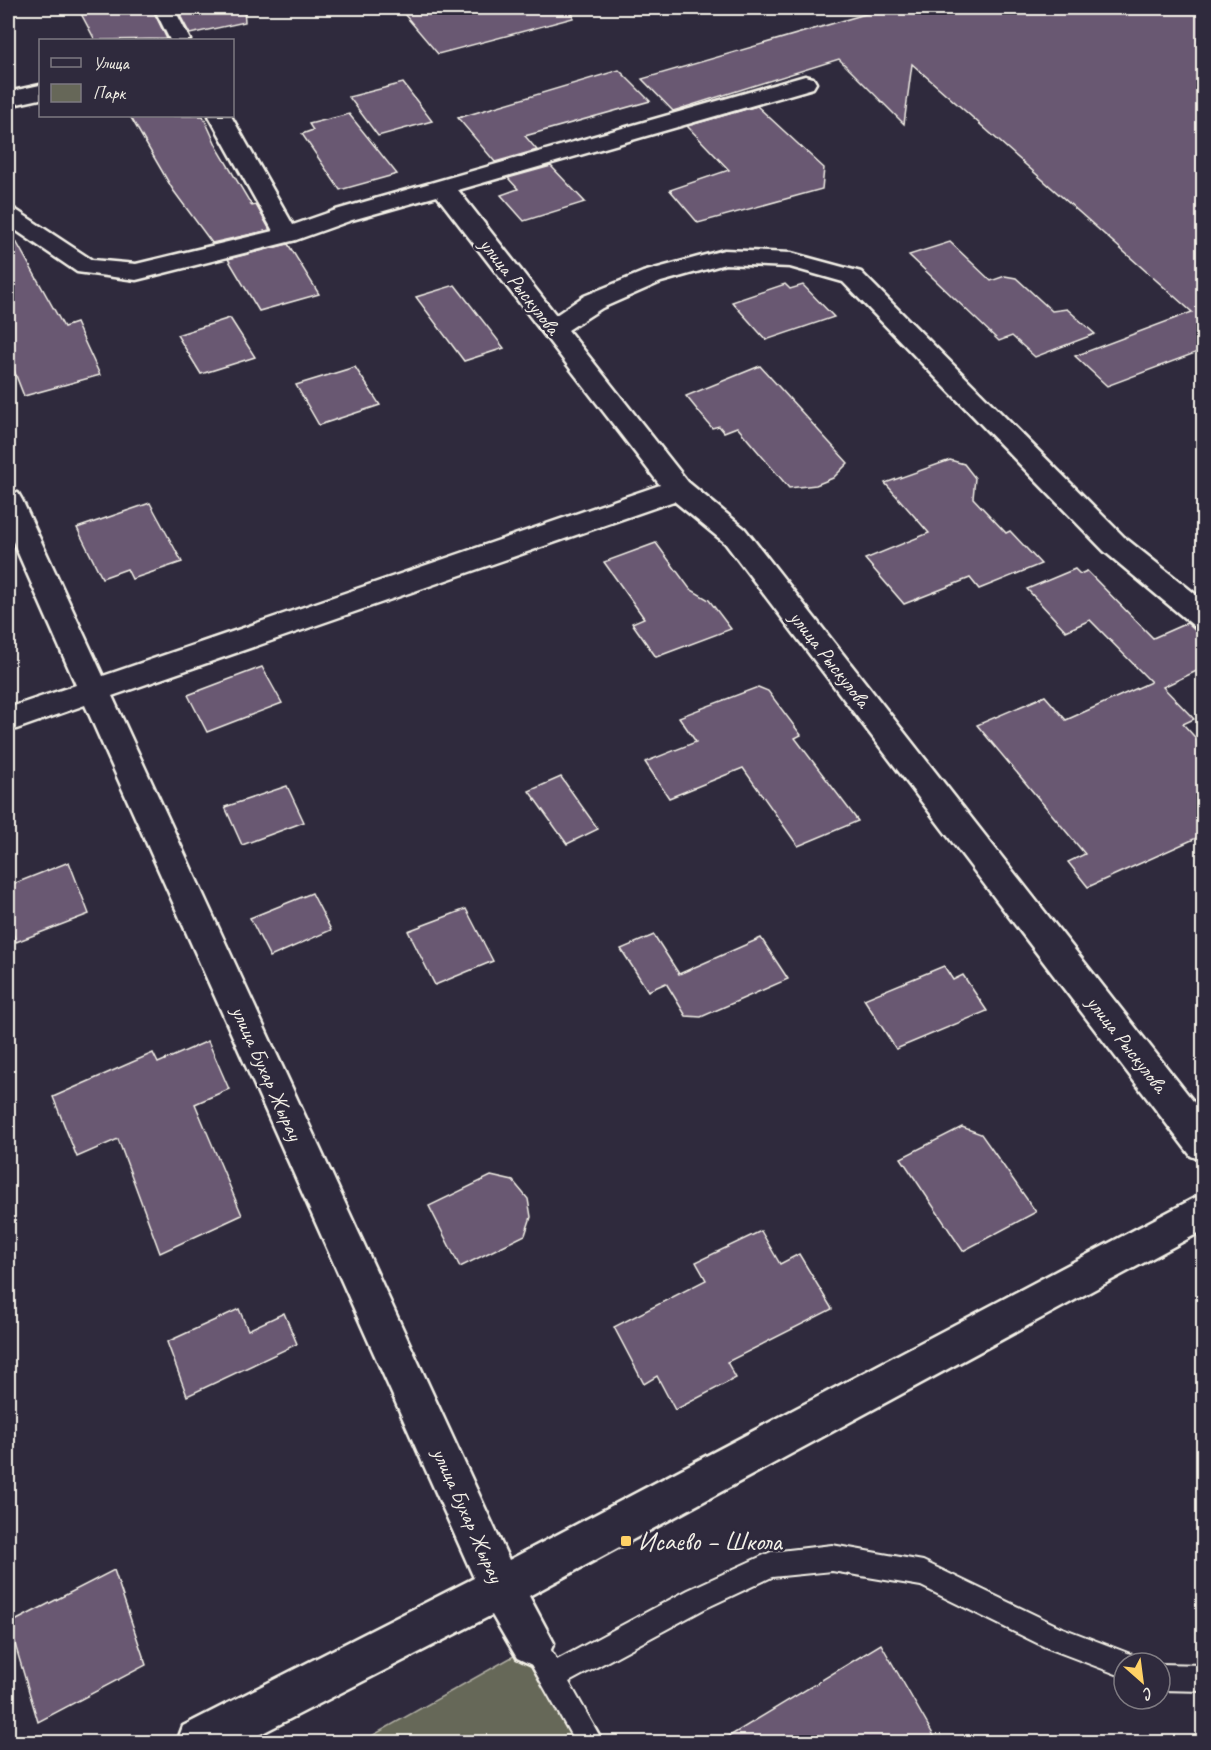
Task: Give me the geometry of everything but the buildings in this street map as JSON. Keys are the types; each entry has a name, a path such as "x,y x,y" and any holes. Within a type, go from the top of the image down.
{"street":[{"path":"164,8 180,39"},
{"path":"8,215 86,267 136,272 287,235 443,187 805,83"},
{"path":"8,99 39,92"},
{"path":"221,117 287,235"},
{"name":"улица Рыскулова","path":"443,187 678,489 735,536 1203,1144"},
{"path":"553,328 593,302 652,277 724,257 791,260 852,277 1114,544 1203,618"},
{"path":"8,720 678,489"},
{"name":"улица Бухар Жырау","path":"8,500 500,1588 542,1660"},
{"path":"199,1743 500,1588 1203,1210"}],"lane":[{"path":"590,1743 542,1660 697,1599 771,1565 832,1558 923,1574 1054,1638 1112,1660"},
{"path":"1172,1677 1203,1678"}],"green space":[{"path":"532,1643 590,1742 361,1742 512,1657"}],"place":[{"name":"Исаево – Школа","path":"626,1541"}]}
